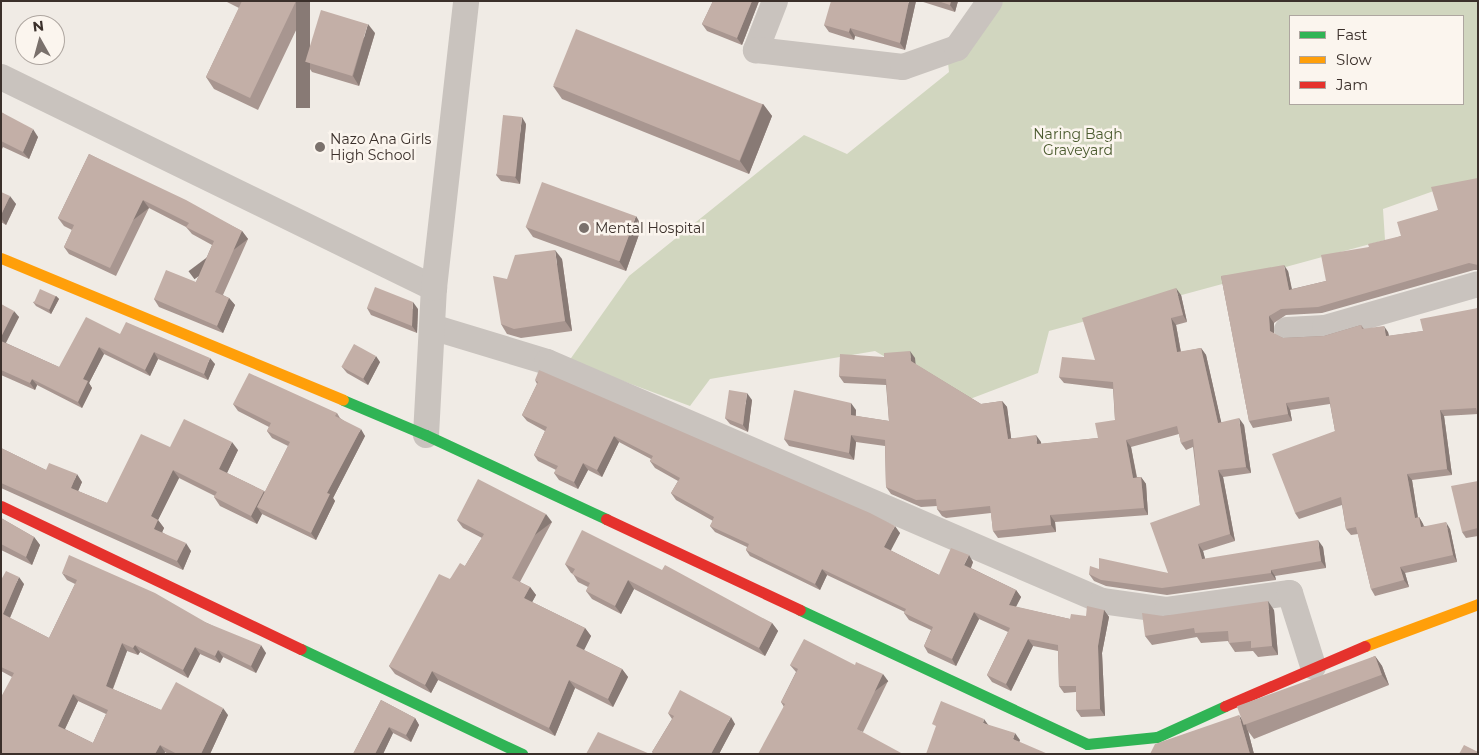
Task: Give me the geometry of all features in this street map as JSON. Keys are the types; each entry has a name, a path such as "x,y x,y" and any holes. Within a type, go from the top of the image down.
{"street":[{"path":"426,435 434,288 466,1"},
{"path":"775,1 756,50 903,67 957,48 990,1"},
{"path":"1,77 434,288"},
{"path":"1,258 426,435 1087,744 1153,746 1313,666 1478,604"},
{"path":"1287,330 1325,328 1478,284"},
{"path":"432,327 547,362 1102,601 1167,610 1290,593 1313,666"},
{"path":"1,506 522,754"}],"green space":[{"name":"Naring Bagh Graveyard","path":"995,1 1478,1 1478,184 1445,187 1383,209 1385,240 1049,331 1038,373 962,402 875,351 710,379 690,406 569,361 629,276 804,135 847,154 949,72 947,53"}],"building":[{"path":"242,1 296,1 250,98 206,77"},
{"path":"713,1 752,1 737,38 702,24"},
{"path":"831,1 909,1 900,43 850,28 849,32 824,25"},
{"path":"938,1 951,1 950,5"},
{"path":"321,10 368,24 352,76 305,62"},
{"path":"576,29 762,104 740,161 553,86"},
{"path":"1,112 33,129 23,152 1,141"},
{"path":"503,115 522,117 516,177 497,175"},
{"path":"89,154 186,200 242,231 215,292 229,298 217,326 154,299 166,270 196,282 214,241 186,227 189,223 143,200 110,268 64,247 74,225 58,218"},
{"path":"1478,178 1478,265 1469,263 1318,307 1281,309 1269,316 1270,331 1283,338 1324,336 1361,325 1362,329 1384,326 1386,336 1423,331 1420,319 1478,308 1478,415 1476,408 1440,410 1447,469 1407,474 1415,518 1419,517 1421,527 1446,522 1453,555 1400,567 1404,580 1371,589 1356,527 1346,529 1341,497 1295,513 1272,454 1335,431 1329,397 1286,403 1288,414 1249,421 1221,276 1284,265 1289,290 1326,281 1321,255 1369,247 1368,244 1401,236 1397,222 1438,210 1431,187"},
{"path":"542,182 636,216 620,261 526,227"},
{"path":"1,192 10,196 1,215"},
{"path":"555,250 565,321 514,329 501,324 493,276 507,279 515,255"},
{"path":"375,287 413,302 412,326 367,308"},
{"path":"1176,288 1183,315 1171,318 1177,352 1201,348 1218,423 1239,418 1246,467 1218,470 1230,534 1198,544 1202,559 1318,540 1321,561 1271,570 1271,573 1162,588 1101,580 1089,574 1090,566 1099,569 1099,558 1168,573 1150,523 1200,505 1193,439 1181,443 1177,426 1126,440 1133,478 1141,477 1144,508 1050,515 1051,525 993,531 990,506 942,511 937,509 936,499 916,500 886,487 885,440 851,435 849,453 784,439 794,390 851,403 851,415 889,421 886,379 839,376 840,354 884,357 884,353 910,351 911,361 981,404 1002,401 1008,439 1036,435 1037,444 1098,438 1095,423 1115,420 1113,382 1059,377 1062,357 1095,360 1082,318"},
{"path":"40,289 56,296 49,310 34,303"},
{"path":"1,304 14,311 1,337"},
{"path":"86,317 120,334 126,322 210,358 204,374 154,352 145,370 99,347 83,379 88,381 78,402 32,379 30,383 1,370 1,341 59,367"},
{"path":"354,344 376,356 363,379 341,367"},
{"path":"539,370 870,513 895,526 884,547 939,575 951,548 969,555 964,565 1016,590 1009,605 1070,619 1071,614 1086,616 1087,606 1104,610 1098,646 1100,709 1076,710 1076,686 1059,686 1058,645 1028,639 1006,684 987,675 1010,628 974,612 952,659 924,646 933,627 904,613 906,609 822,569 815,584 746,550 749,544 710,526 714,517 671,493 680,478 650,461 653,456 614,436 597,470 583,463 574,482 554,473 558,466 534,455 547,427 522,415 538,382 535,380"},
{"path":"249,373 337,413 335,416 361,429 327,493 330,494 311,533 257,507 290,442 267,431 271,423 233,404"},
{"path":"729,390 747,393 743,425 725,418"},
{"path":"184,419 232,442 219,469 264,491 251,516 214,497 217,492 173,470 151,516 158,520 154,529 186,543 177,561 1,483 1,448 46,470 49,463 77,474 71,488 107,503 141,434 170,447"},
{"path":"478,479 546,514 512,578 530,587 524,598 585,628 576,646 622,669 608,699 569,680 549,728 432,671 425,685 389,666 439,574 450,579 460,563 465,566 484,534 457,520"},
{"path":"1478,481 1478,528 1462,532 1451,486"},
{"path":"1,518 34,537 26,557 1,544"},
{"path":"582,530 662,570 665,565 772,623 759,648 628,580 615,606 586,591 590,583 572,574 575,569 565,564"},
{"path":"69,555 155,593 207,623 261,645 251,666 218,650 215,656 195,647 183,670 135,645 133,648 122,643 106,686 161,710 176,682 223,708 201,754 177,754 160,745 155,754 1,754 1,697 14,673 1,667 1,580 6,571 19,577 3,614 49,638 77,580 62,573","holes":["73,694 108,710 93,743 58,726"]},
{"path":"1268,601 1272,646 1251,648 1251,641 1229,643 1228,631 1195,633 1194,628 1145,636 1142,613 1163,616"},
{"path":"804,639 855,665 856,662 883,674 857,729 903,754 758,754 785,704 781,702 798,669 790,665"},
{"path":"1375,656 1382,675 1244,725 1237,706"},
{"path":"680,690 731,717 711,754 656,754 652,752 674,716 668,713"},
{"path":"381,700 415,718 406,735 389,727 375,754 353,754"},
{"path":"941,701 984,719 983,723 1015,733 1013,739 1048,754 926,754 936,726 932,724"},
{"path":"1239,715 1250,754 1150,754 1155,744"},
{"path":"598,732 650,754 586,754"},
{"path":"1464,745 1478,752 1478,754 1459,754"}],"traffic: fast":[{"path":"343,400 426,435 606,519"},
{"path":"800,610 1087,744 1157,737 1225,706"},
{"path":"301,649 522,754"}],"traffic: slow":[{"path":"1,258 343,400"},
{"path":"1365,646 1478,604"}],"traffic: jam":[{"path":"1,506 301,649"},
{"path":"606,519 800,610"},
{"path":"1225,706 1365,646"}],"place":[{"name":"Nazo Ana Girls High School","path":"320,147"},
{"name":"Mental Hospital","path":"584,228"}]}
